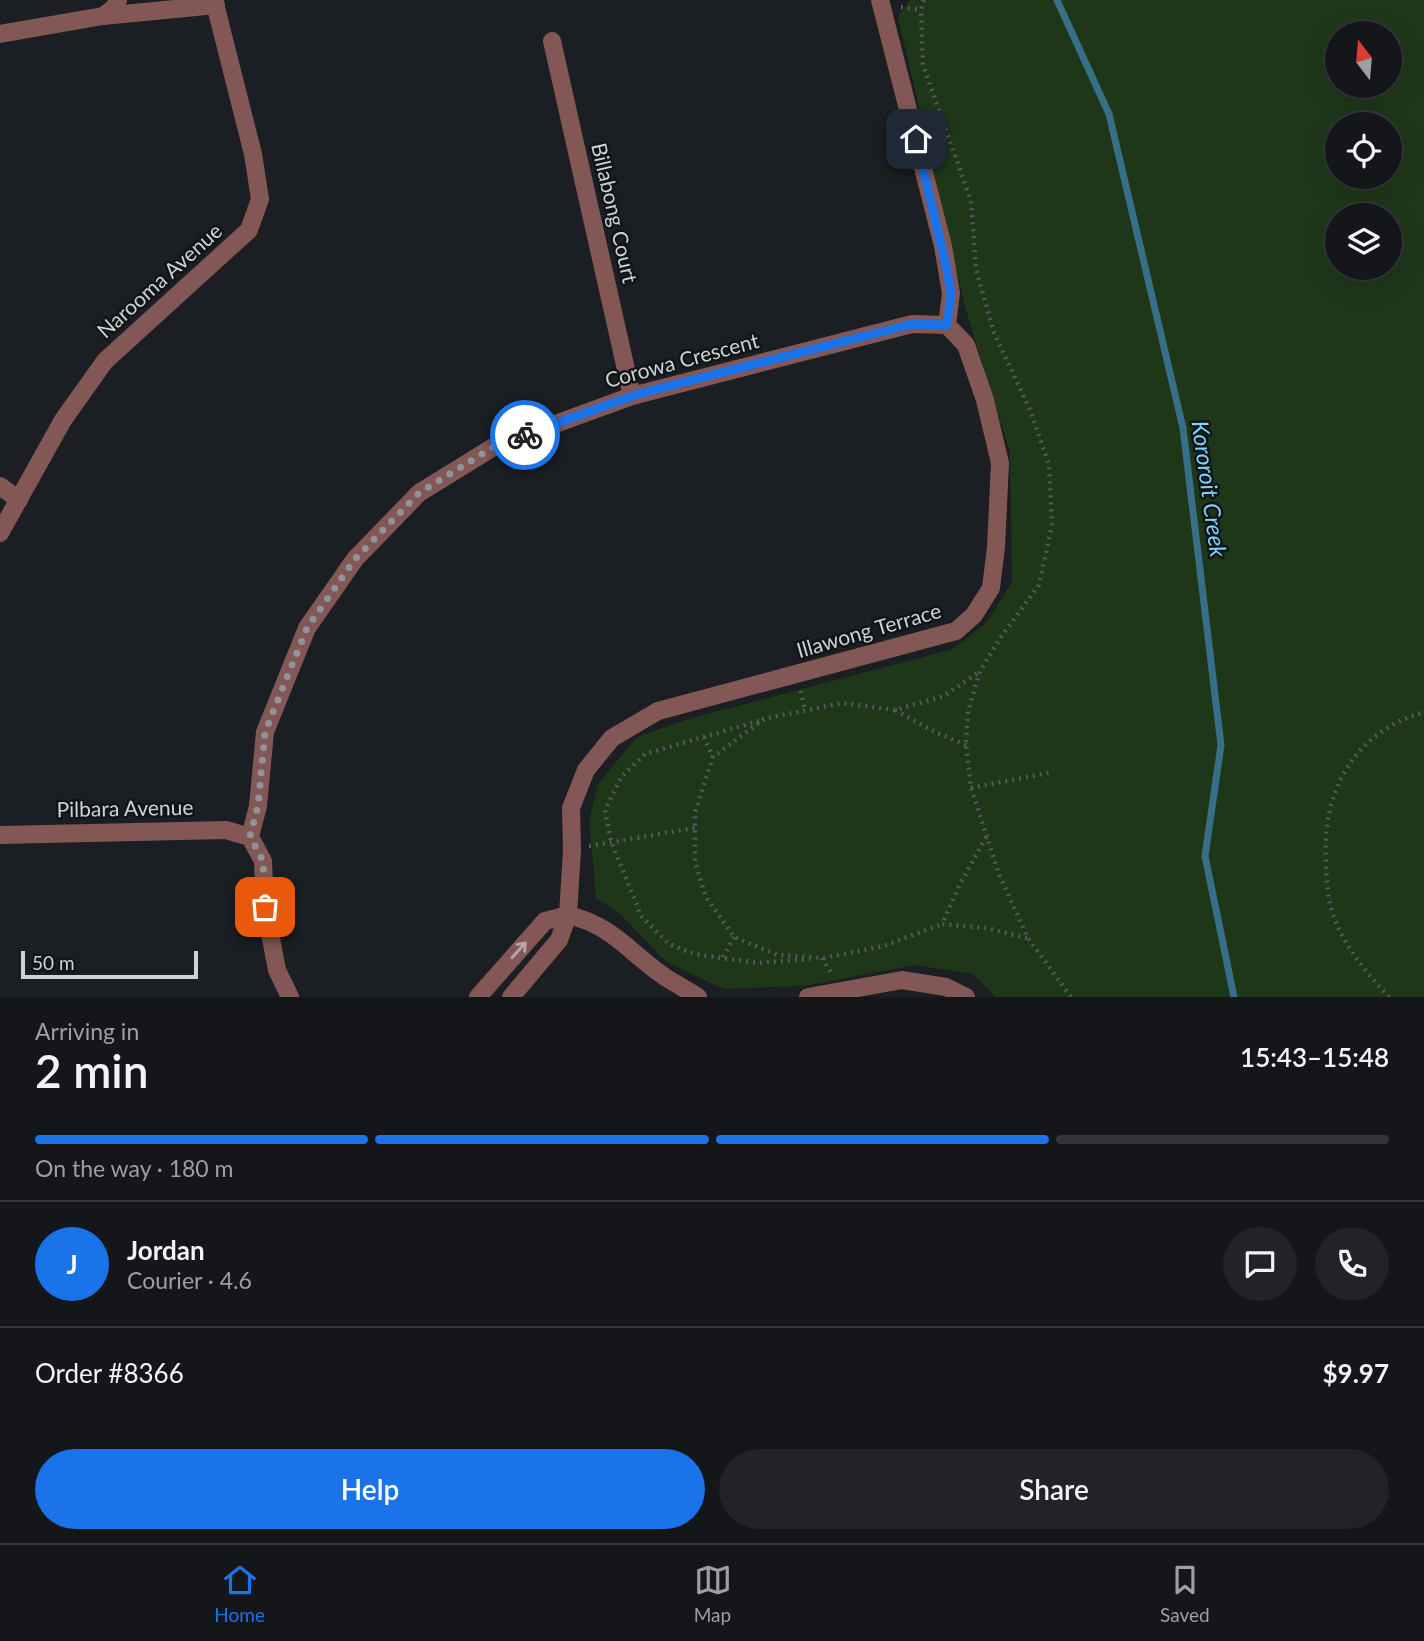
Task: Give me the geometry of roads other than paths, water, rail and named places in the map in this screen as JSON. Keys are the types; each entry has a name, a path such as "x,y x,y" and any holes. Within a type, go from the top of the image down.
{"street":[{"path":"103,16 114,8 118,0"},
{"path":"880,0 943,246 951,293 947,325"},
{"path":"0,34 103,16 215,2"},
{"name":"Narooma Avenue","path":"0,533 63,420 105,361 249,230 260,200 253,155 215,2"},
{"name":"Billabong Court","path":"552,41 632,396"},
{"name":"Corowa Crescent","path":"250,836 258,806 265,732 307,628 355,559 419,493 495,446 632,396 912,324 947,325"},
{"name":"Illawong Terrace","path":"568,915 572,850 571,808 586,771 612,738 658,711 956,631 974,615 991,587 996,548 1000,463 985,400 966,345 947,325"},
{"path":"0,486 19,500"},
{"name":"Pilbara Avenue","path":"0,835 226,830 250,836"},
{"path":"250,836 263,861 267,920 277,970 290,997"},
{"path":"478,997 545,921 568,915 589,920 620,939 664,976 698,997"},
{"path":"511,997 559,940 568,915"},
{"path":"808,997 902,980 946,987 966,997"}],"waterway":[{"name":"Kororoit Creek","path":"1057,0 1109,114 1183,428 1221,745 1205,856 1234,997"}]}
